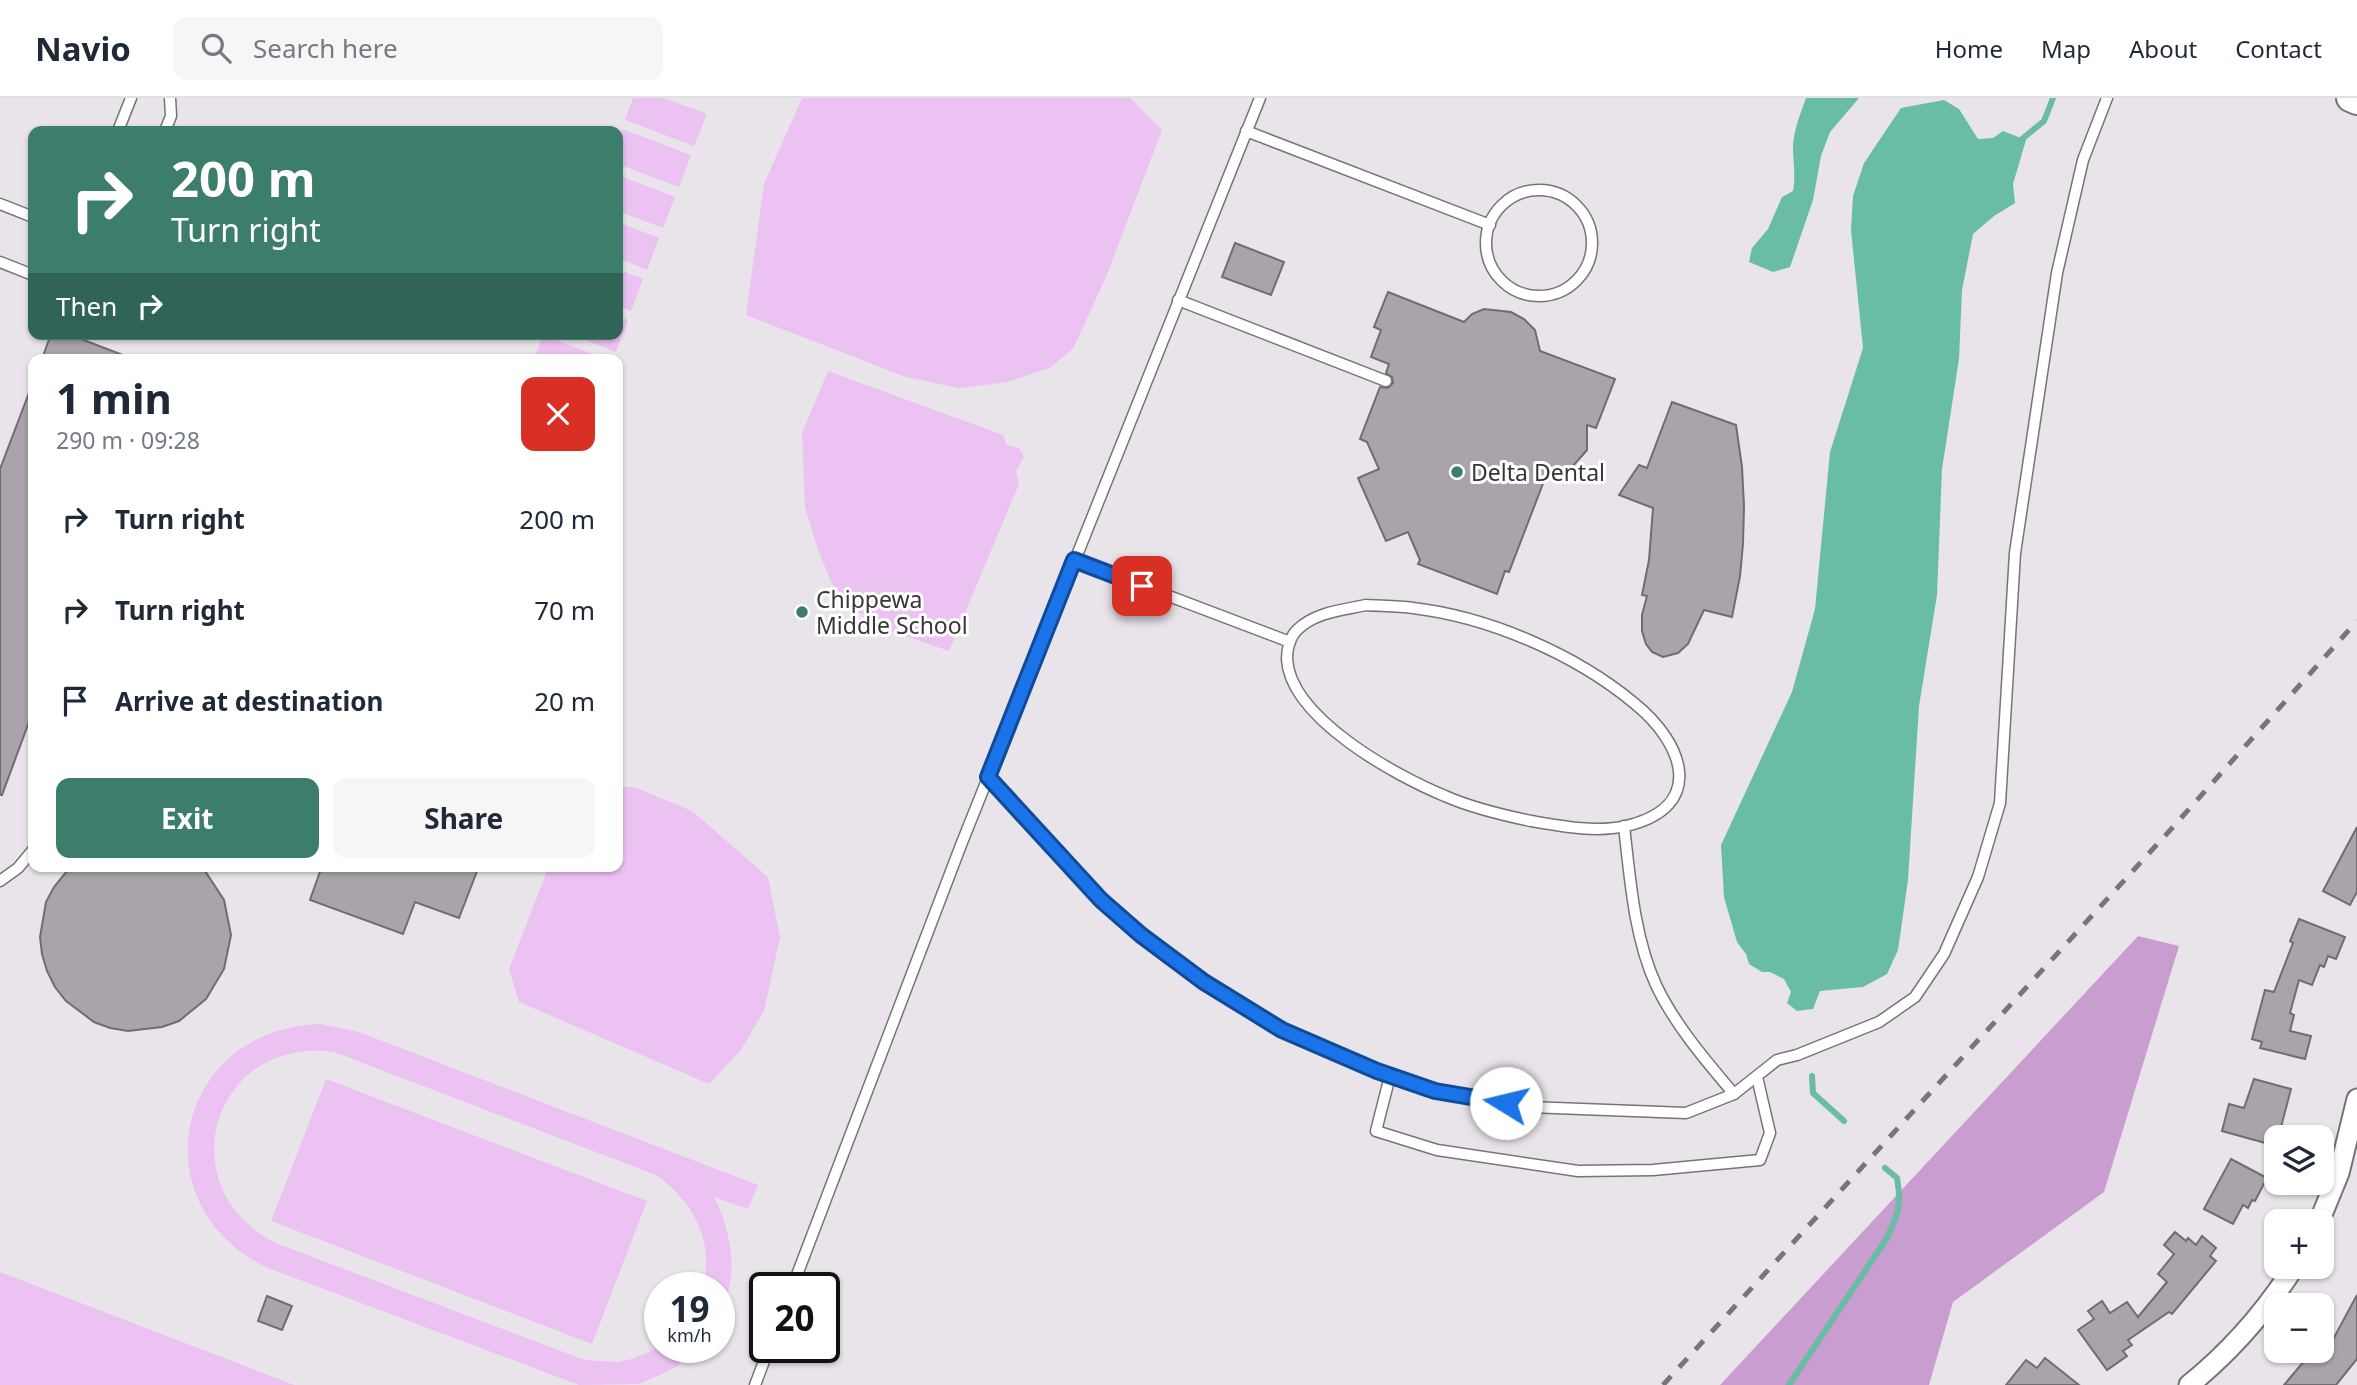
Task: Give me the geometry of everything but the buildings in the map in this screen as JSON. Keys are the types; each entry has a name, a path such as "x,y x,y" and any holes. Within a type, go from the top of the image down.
{"main road":[{"path":"2350,98 2357,101"}],"street":[{"path":"2324,1209 2339,1173 2357,1099"},
{"path":"2189,1385 2240,1338 2286,1279"}],"lane":[{"path":"120,126 131,98"},
{"path":"167,126 171,116 170,98"},
{"path":"798,1272 988,777 1259,98"},
{"path":"988,777 1101,900 1141,935 1204,982 1282,1030 1390,1076 1435,1091 1529,1107 1686,1114 1734,1094 1777,1060 1797,1055 1879,1022 1915,997 1944,954 1978,877 2000,803 2015,553 2057,273 2083,160 2107,98"},
{"path":"1246,131 1490,225"},
{"path":"1532,190 1558,193 1579,208 1586,218 1592,243 1586,267 1569,286 1558,292 1532,296 1520,293 1499,278 1492,268 1486,243 1490,225 1499,208 1520,193 1532,190"},
{"path":"0,204 28,215"},
{"path":"0,262 28,273"},
{"path":"1178,300 1385,381"},
{"path":"1074,560 1290,642"},
{"path":"1366,605 1412,608 1456,615 1502,630 1556,653 1598,676 1636,704 1662,731 1678,761 1680,775 1672,802 1664,811 1653,817 1624,826 1601,828 1555,825 1503,815 1445,797 1377,761 1352,746 1328,725 1299,692 1290,677 1287,661 1290,642 1297,630 1321,615 1366,605"},
{"path":"1624,826 1640,937 1656,984 1683,1028 1734,1094"},
{"path":"0,881 18,868 28,856"},
{"path":"1390,1076 1376,1131 1437,1150 1578,1171 1653,1170 1760,1160 1770,1133 1757,1077"},
{"path":"755,1385 763,1363"}],"shaded area":[{"path":"633,98 664,98 707,114 694,146 625,120"},
{"path":"802,98 1130,98 1162,130 1106,277 1073,349 1049,368 1008,382 959,388 906,377 746,315 764,184"},
{"path":"1806,98 1859,98 1830,132 1821,156 1813,200 1790,267 1773,272 1749,262 1752,248 1768,229 1782,197 1793,191 1793,146"},
{"path":"1944,100 1959,109 1978,139 1993,138 2003,131 2026,140 2013,184 2015,203 1973,234 1962,290 1959,359 1942,469 1937,595 1919,706 1908,880 1898,950 1887,974 1863,987 1820,991 1813,1009 1797,1011 1787,1003 1791,992 1784,979 1770,972 1762,972 1749,964 1746,954 1737,942 1724,897 1721,845 1792,692 1815,609 1830,452 1863,348 1851,230 1853,196 1864,163 1901,108"},
{"path":"623,129 691,155 679,187 623,166"},
{"path":"623,177 675,197 663,228 623,213"},
{"path":"623,224 659,238 647,270 623,260"},
{"path":"623,271 643,279 631,311 623,308"},
{"path":"623,318 628,320 623,333"},
{"path":"541,340 556,340 593,354 536,354"},
{"path":"585,340 620,340 616,352"},
{"path":"828,371 1003,435 1007,445 1019,448 1024,457 1016,471 1019,484 949,651 894,632 858,612 832,584 805,507 802,433"},
{"path":"623,787 634,787 692,811 768,877 780,937 764,1011 741,1050 709,1084 519,1002 509,969 547,872 623,872"},
{"path":"2138,936 2179,946 2104,1192 1953,1302 1929,1385 1720,1385"},
{"path":"320,1024 359,1032 758,1185 748,1209 714,1197 726,1226 731,1271 706,1272 703,1239 691,1210 669,1185 656,1175 334,1052 292,1053 258,1067 233,1091 218,1121 214,1155 222,1189 243,1220 278,1244 585,1360 617,1362 644,1354 644,1363 681,1363 639,1384 579,1385 268,1268 227,1240 200,1204 189,1164 190,1124 205,1087 232,1055 271,1033"},
{"path":"326,1079 647,1201 592,1344 271,1221"},
{"path":"0,1272 279,1379 294,1385 0,1385"}],"waterway":[{"path":"2022,139 2044,121 2053,98"},
{"path":"1812,1076 1813,1093 1844,1121"},
{"path":"1789,1385 1891,1230 1898,1209 1899,1195 1897,1178 1885,1168"}],"railway":[{"path":"1663,1385 2173,827 2357,621"}],"place":[{"name":"Delta Dental","path":"1457,472"},
{"name":"Chippewa Middle School","path":"802,612"}],"route":[{"path":"1142,586 1074,560 988,777 1101,900 1141,935 1204,982 1282,1030 1377,1071 1435,1091 1506,1103"}]}
